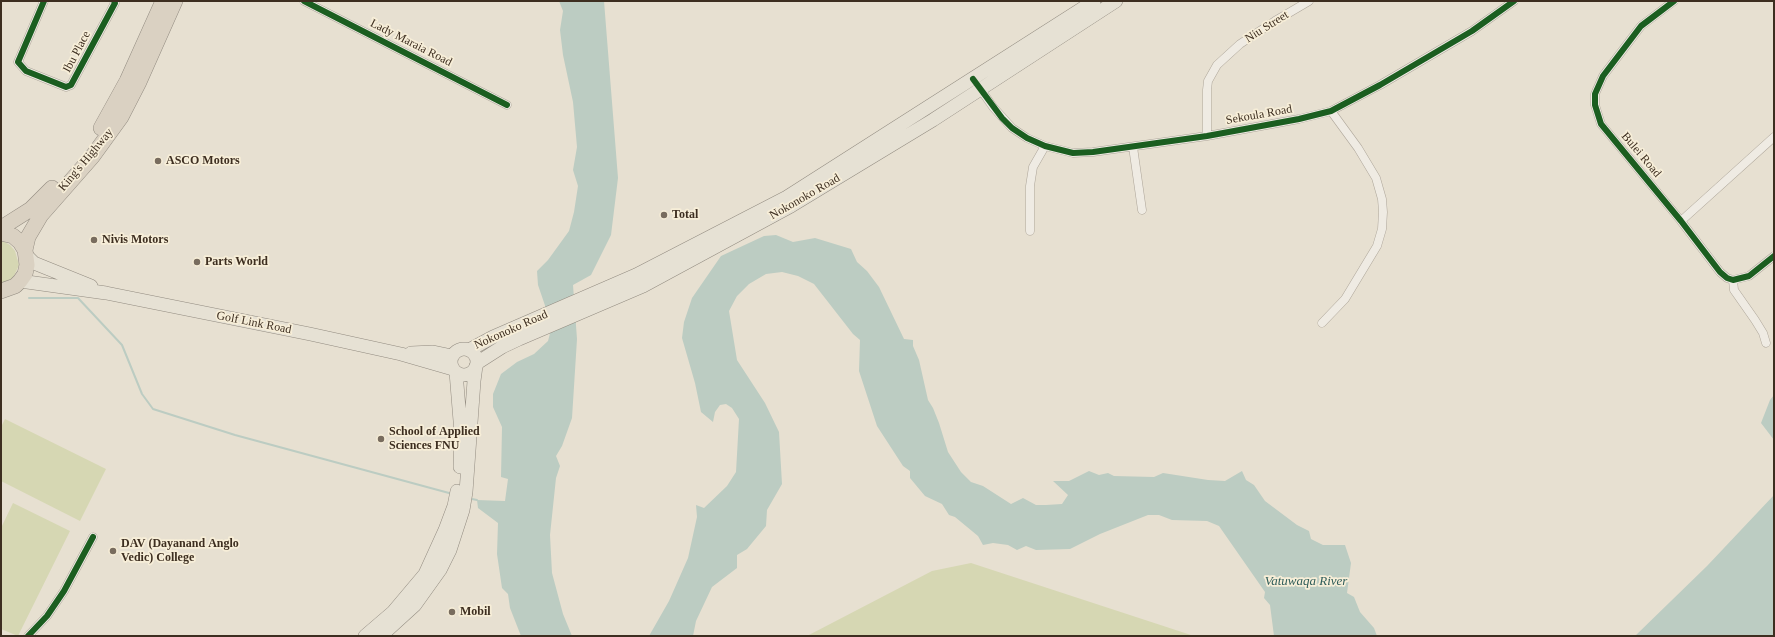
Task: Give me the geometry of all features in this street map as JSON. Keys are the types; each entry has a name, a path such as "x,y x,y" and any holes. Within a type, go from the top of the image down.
{"highway":[{"name":"King's Highway","path":"1,228 39,201 100,130 127,81 162,1"},
{"name":"King's Highway","path":"12,286 25,274 27,265 26,253 28,237 39,218 56,196 92,157 121,117 139,82 175,1"},
{"path":"1,233 13,236 20,242 26,253"},
{"path":"1,300 12,286"}],"main road":[{"name":"Nokonoko Road","path":"976,83 1094,1"},
{"name":"Nokonoko Road","path":"477,365 502,347 542,323 576,308 636,275 757,218 787,197 976,83 1116,1"},
{"name":"Golf Link Road","path":"26,253 34,263 106,293"},
{"name":"Golf Link Road","path":"12,286 106,293 401,354 454,371"},
{"name":"Nokonoko Road","path":"469,350 493,337 542,323"},
{"path":"365,636 394,612 425,574 446,530 454,506 459,482 461,433 454,371 451,362 452,356 461,349 469,350 475,355 477,365 472,405 471,442 463,510 450,550 440,570 415,606 381,636"},
{"name":"Golf Link Road","path":"401,354 433,352 452,356"},
{"path":"454,371 459,374 468,374 474,370 477,365"}],"street":[{"name":"Ibu Place","path":"44,1 18,62 26,71 66,87 71,85 115,2 114,1"},
{"name":"Lady Maraia Road","path":"304,1 507,105"},
{"name":"Niu Street","path":"1207,136 1208,81 1217,65 1226,55 1240,44 1309,1"},
{"name":"Bulei Road","path":"1674,1 1641,26 1603,76 1595,94 1595,105 1601,124 1681,221 1720,272 1733,280"},
{"name":"Sekoula Road","path":"976,83 993,107 1012,128 1027,138 1045,146 1073,154 1207,136 1299,120 1331,111 1380,85 1472,31 1509,2"},
{"path":"1322,323 1345,300 1377,246 1382,229 1383,212 1382,199 1376,178 1358,148 1331,111"},
{"path":"1681,221 1774,137"},
{"path":"1030,231 1030,186 1033,167 1045,146"},
{"path":"1132,147 1142,210"},
{"path":"1766,343 1755,320 1734,290 1733,280 1749,276 1774,256"},
{"path":"28,636 47,616 64,591 93,537"}],"green space":[{"path":"1,240 10,245 15,251 19,265 13,278 1,286"},
{"path":"5,419 106,469 80,521 1,481 1,427"},
{"path":"13,503 70,531 18,636 1,629 1,528"},
{"path":"971,563 1194,636 807,636 932,571"}],"water":[{"path":"559,1 604,1 618,178 611,235 591,275 573,285 577,339 572,418 562,446 556,456 560,466 556,478 550,535 552,573 563,614 572,636 521,636 510,608 508,594 502,588 497,554 498,523 478,508 477,500 505,501 508,479 501,477 502,427 493,407 493,394 501,374 517,362 534,354 548,341 552,326 538,285 537,271 548,260 569,231 574,212 578,186 573,170 577,147 573,102 563,55 560,30 563,11"},
{"name":"Vatuwaqa River","path":"776,235 793,242 815,238 851,249 857,262 867,271 879,287 904,339 913,340 913,346 919,360 928,400 939,423 948,452 961,472 971,482 983,486 1011,504 1023,498 1036,505 1046,505 1062,504 1068,495 1053,481 1069,481 1089,471 1099,475 1108,473 1114,476 1154,477 1163,473 1225,481 1242,471 1246,480 1254,485 1265,501 1297,525 1309,531 1311,539 1323,545 1345,545 1351,563 1347,593 1354,597 1360,612 1374,628 1377,636 1274,636 1270,605 1264,598 1265,592 1219,526 1207,521 1172,520 1159,515 1148,515 1100,534 1070,549 1036,550 1026,546 1017,550 1008,545 993,543 983,545 978,536 955,517 949,515 942,504 925,496 910,478 910,471 903,466 877,426 859,371 860,340 853,334 814,284 798,276 782,272 766,274 749,284 737,296 729,311 737,360 765,403 779,432 782,484 767,510 766,526 747,549 737,555 737,568 712,587 696,621 693,636 649,636 669,601 688,558 697,517 696,505 704,508 727,486 736,472 739,419 732,408 726,404 720,405 715,412 713,422 701,412 695,383 682,338 684,322 692,298 721,256 764,236"},
{"path":"1774,395 1774,440 1761,423 1770,400"},
{"path":"1774,495 1774,636 1635,636 1707,566"}],"waterway":[{"path":"29,298 78,298 122,345 142,394 153,409 235,435 449,493"},
{"path":"472,499 477,500"}],"cycle path":[{"path":"44,1 18,62 26,71 66,87 71,85 115,3 114,1"},
{"path":"304,1 507,105"},
{"path":"973,79 1002,118 1012,128 1027,138 1045,146 1073,153 1093,152 1207,136 1299,119 1331,111 1380,85 1472,31 1514,1"},
{"path":"1674,1 1641,26 1603,76 1595,94 1595,105 1601,124 1681,221 1720,272 1727,278 1733,280 1749,276 1774,256"},
{"path":"28,636 47,616 64,591 93,537"}],"place":[{"name":"ASCO Motors","path":"158,161"},
{"name":"Total","path":"664,215"},
{"name":"Nivis Motors","path":"94,240"},
{"name":"Parts World","path":"197,262"},
{"name":"School of Applied Sciences FNU","path":"381,439"},
{"name":"DAV (Dayanand Anglo Vedic) College","path":"113,551"},
{"name":"Mobil","path":"452,612"}]}
